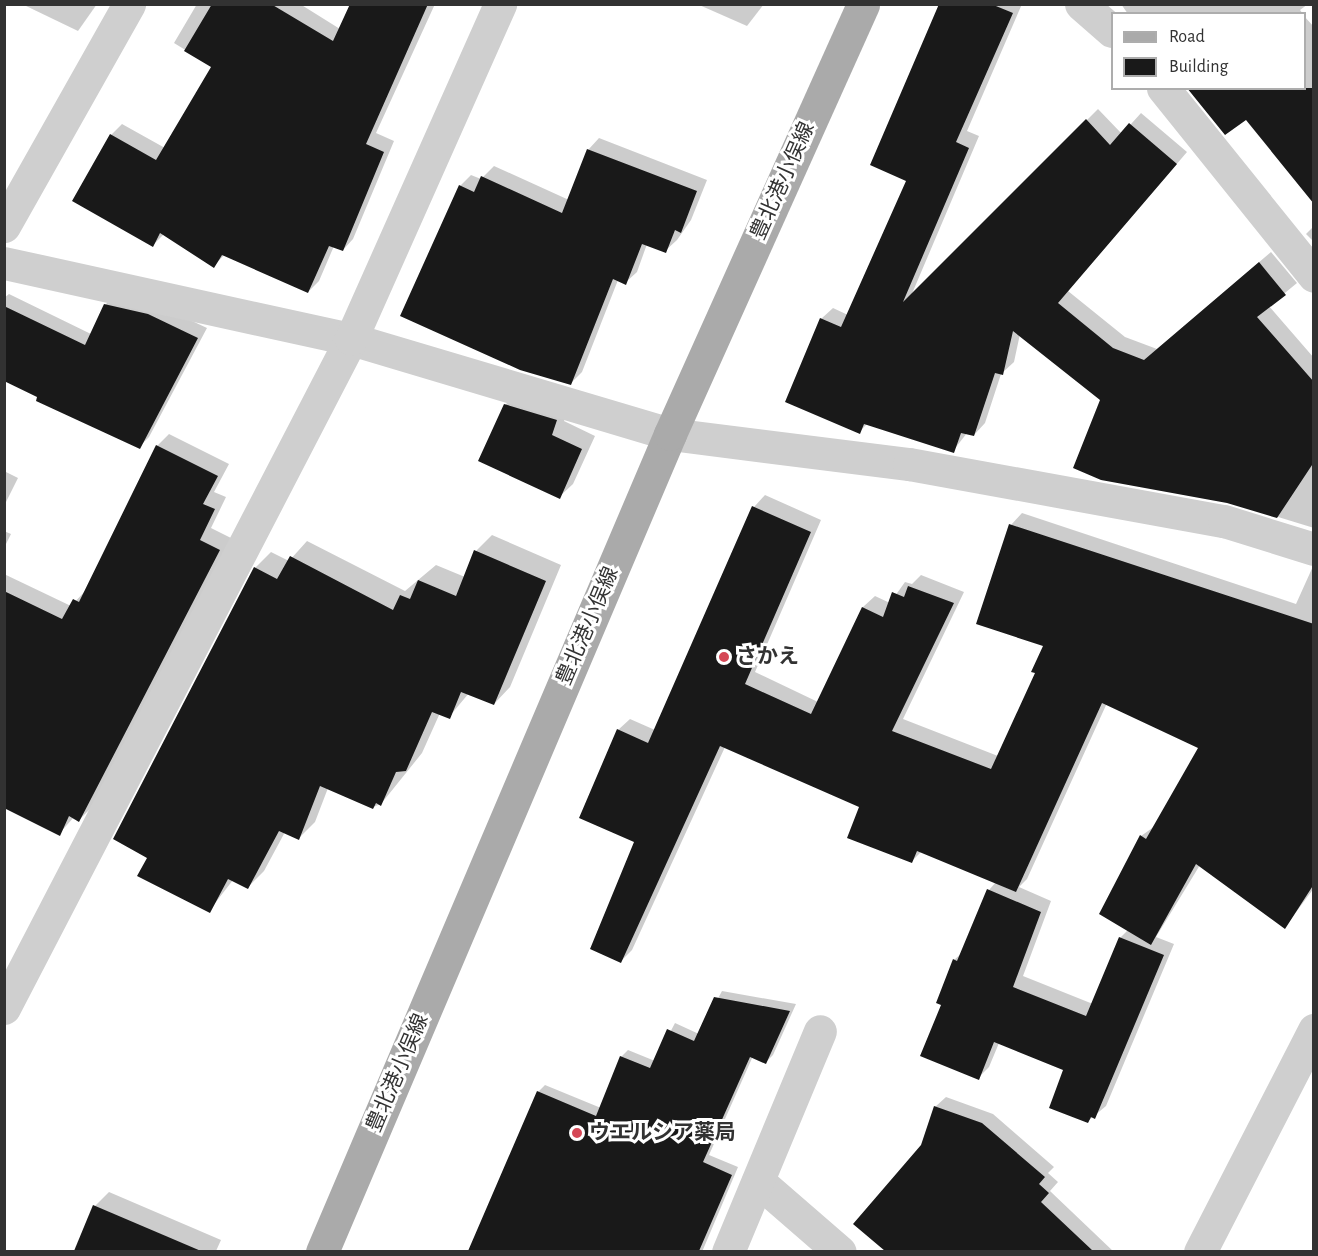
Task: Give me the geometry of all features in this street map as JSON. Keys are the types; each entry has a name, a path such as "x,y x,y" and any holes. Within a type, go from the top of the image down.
{"main road":[{"name":"豊北港小俣線","path":"322,1251 670,434 862,4"}],"street":[{"path":"4,226 129,4"},
{"path":"4,1008 351,339 500,4"},
{"path":"1081,4 1111,28"},
{"path":"1165,90 1314,276"},
{"path":"4,263 351,339 670,434 933,468 1224,521 1314,549"},
{"path":"1200,1251 1314,1030"},
{"path":"728,1251 820,1031"},
{"path":"758,1181 840,1251"}],"building":[{"path":"212,4 271,4 333,41 350,4 428,4 366,144 384,152 343,251 329,246 308,293 222,255 214,268 160,233 153,247 72,201 110,134 156,160 211,67 184,51"},
{"path":"939,4 991,4 1013,13 956,142 969,148 903,302 1086,119 1110,145 1129,123 1177,164 1058,303 1113,348 1144,360 1259,262 1286,295 1257,317 1314,382 1314,462 1277,518 1227,503 1101,480 1073,468 1100,400 1013,331 1003,375 995,373 974,436 961,433 954,453 864,424 860,434 785,402 820,318 841,327 906,181 870,165"},
{"path":"1306,88 1314,88 1314,204 1246,120 1225,135 1189,90 1306,90"},
{"path":"587,149 697,191 681,233 675,230 666,253 642,244 626,285 613,279 571,385 520,370 400,316 459,185 474,192 481,176 562,213"},
{"path":"104,304 148,314 198,338 140,449 36,401 37,397 4,381 4,306 85,345"},
{"path":"504,404 557,420 552,435 582,449 560,499 478,461"},
{"path":"156,445 218,476 203,504 215,509 200,540 220,550 79,822 69,816 60,836 4,808 4,591 62,619 73,599 79,602"},
{"path":"752,506 811,532 745,684 811,714 862,607 883,617 892,592 904,597 908,586 954,603 892,731 991,769 1035,673 1031,672 1043,646 976,624 1009,524 1314,624 1314,884 1285,929 1196,864 1151,945 1099,914 1140,835 1146,839 1198,748 1102,703 1016,892 917,851 912,863 847,838 859,807 720,746 621,963 590,949 634,842 579,818 617,729 648,743"},
{"path":"474,550 546,581 494,705 461,692 450,719 432,712 406,771 396,772 381,806 376,803 373,809 320,786 299,840 279,831 248,889 228,879 210,913 137,876 147,858 113,839 254,567 277,579 290,556 393,610 400,595 410,599 418,580 456,596"},
{"path":"987,889 1041,912 1013,987 1086,1016 1119,937 1164,955 1095,1119 1091,1117 1088,1123 1049,1108 1063,1070 994,1042 979,1080 920,1056 941,1005 936,1003 953,959 957,961"},
{"name":"ウエルシア薬局","path":"714,997 790,1011 766,1064 750,1057 703,1162 732,1175 699,1251 468,1251 537,1091 596,1116 620,1056 650,1068 667,1029 694,1041"},
{"path":"934,1106 982,1123 1045,1177 1039,1184 1049,1193 1041,1202 1093,1251 885,1251 853,1224 921,1145"},
{"path":"93,1205 201,1251 74,1251"}],"place":[{"name":"さかえ","path":"724,657"},
{"name":"ウエルシア薬局","path":"577,1133"}]}
